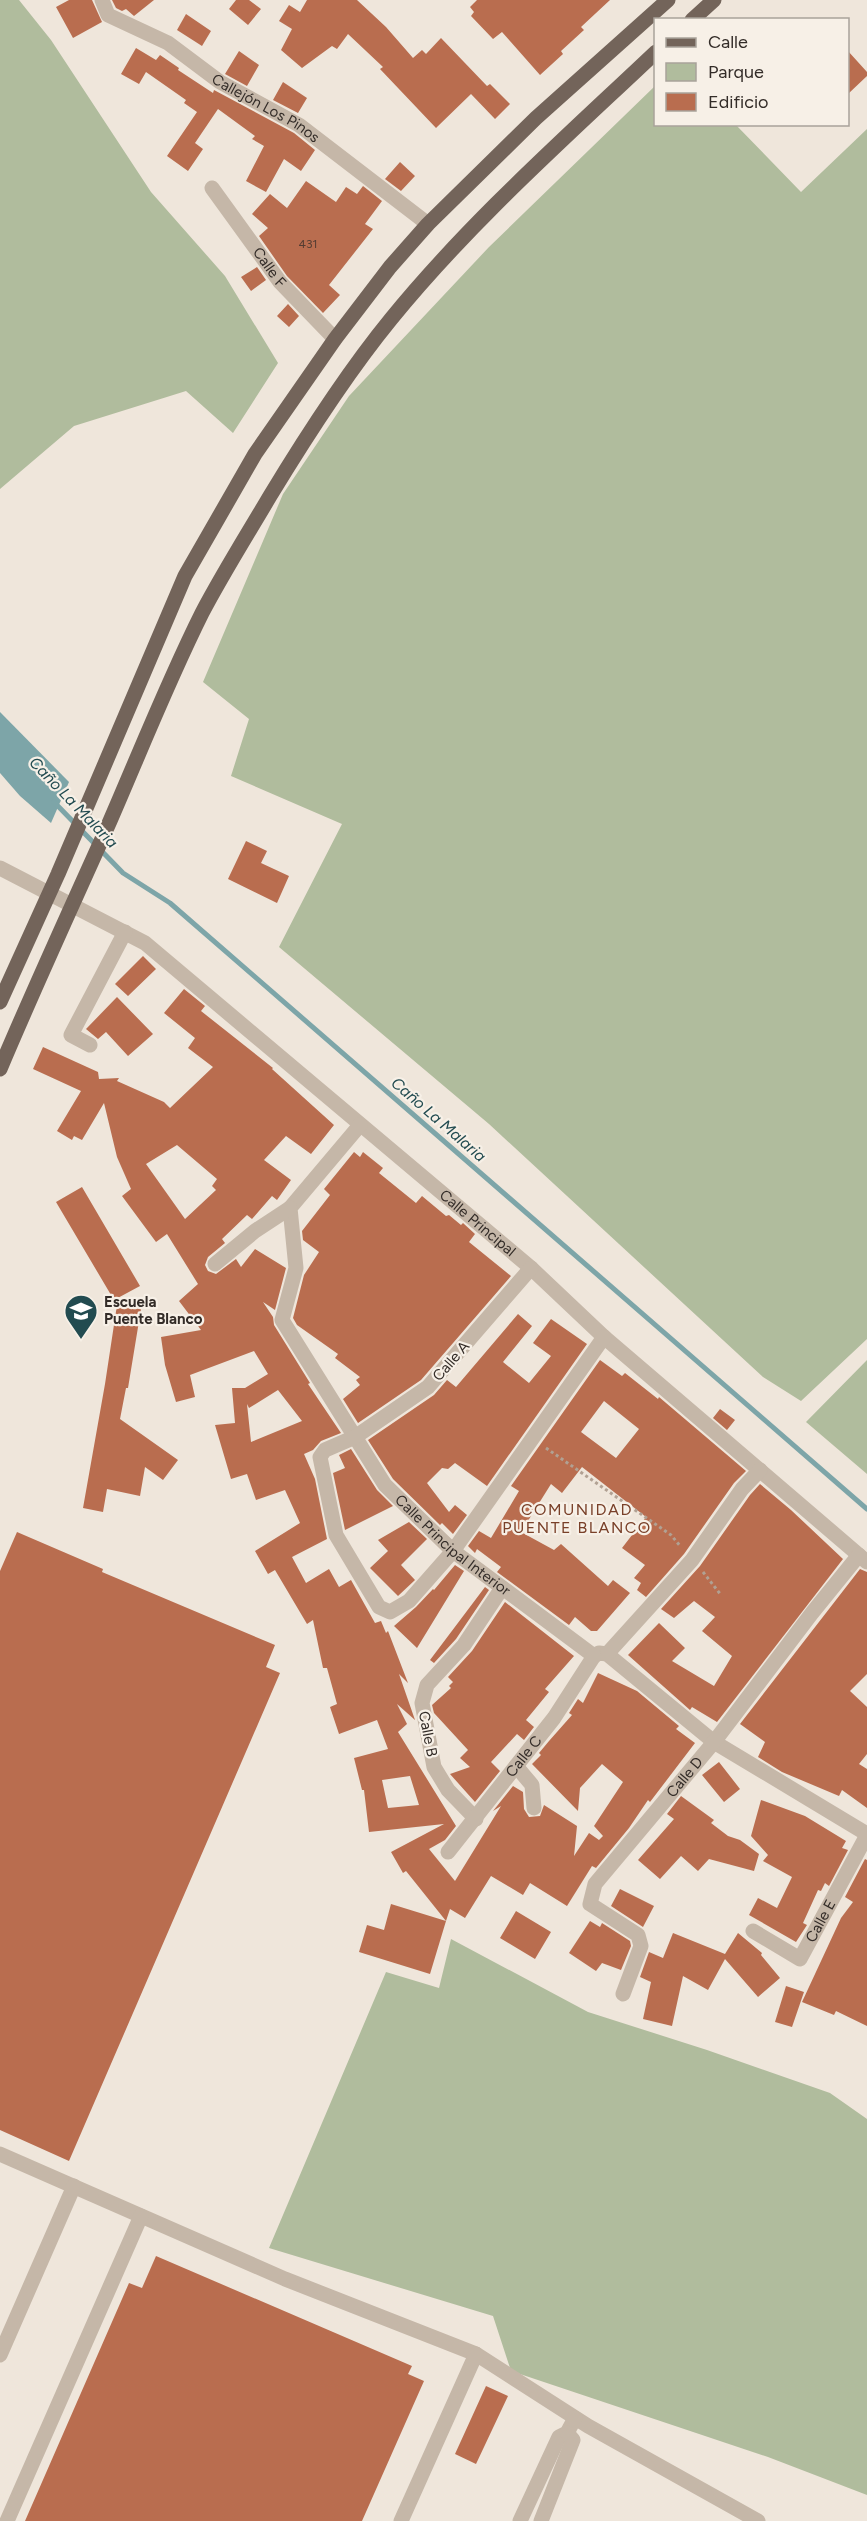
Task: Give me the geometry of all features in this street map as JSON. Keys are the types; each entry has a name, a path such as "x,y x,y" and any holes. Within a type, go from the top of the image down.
{"main road":[{"path":"0,1002 58,874 185,576 255,454 335,339 390,267 428,224 536,118 668,0"},
{"path":"694,18 714,0"},
{"path":"0,1069 53,944 191,636 223,573 332,399 391,319 450,252 556,145 654,54"}],"street":[{"name":"Callejón Los Pinos","path":"102,0 108,15 168,43 220,82 299,125 428,224"},
{"name":"Calle F","path":"212,188 280,282 335,339"},
{"name":"Calle Principal","path":"0,868 146,943 531,1268 604,1337 863,1559"},
{"path":"90,1045 71,1035 125,932"},
{"path":"215,1263 269,1221 290,1208 360,1125"},
{"name":"Calle Principal Interior","path":"290,1208 296,1268 282,1320 385,1485 453,1551 502,1588 600,1655 714,1742 867,1834"},
{"name":"Calle A","path":"453,1551 409,1601 390,1612 379,1607 336,1535 320,1456 325,1450 355,1437 428,1387 531,1268"},
{"path":"453,1551 604,1337"},
{"name":"Calle C","path":"448,1852 554,1718 600,1655 692,1560 742,1489 760,1470"},
{"name":"Calle D","path":"623,1994 641,1946 638,1935 590,1904 595,1884 714,1742 812,1613 863,1559"},
{"name":"Calle B","path":"476,1819 448,1790 434,1767 422,1703 427,1685 464,1645 502,1588"},
{"path":"516,1766 532,1785 534,1808"},
{"name":"Calle E","path":"753,1931 800,1959 867,1834"},
{"path":"0,2154 285,2279 476,2354 575,2418 758,2521"},
{"path":"0,2355 74,2187"},
{"path":"7,2521 141,2216"},
{"path":"401,2521 476,2354"},
{"path":"520,2521 559,2436 567,2433 575,2418"},
{"path":"541,2521 573,2440 567,2433"}],"path":[{"path":"533,1438 671,1535 711,1580 721,1595"}],"green space":[{"path":"0,0 19,0 51,40 151,192 225,276 278,363 233,433 186,391 74,426 0,489"},
{"path":"654,87 654,126 737,126 801,192 867,129 867,1339 801,1401 763,1377 489,1124 279,947 342,824 231,776 249,719 203,682 283,494 349,396 489,247"},
{"path":"867,1360 867,1474 806,1422"},
{"path":"451,1939 588,2012 830,2093 867,2119 867,2495 768,2457 511,2371 493,2316 269,2248 386,1972 439,1988"}],"water":[{"path":"0,712 69,782 51,823 20,796 0,773"}],"building":[{"path":"69,0 92,0 102,22 73,38 56,7"},
{"path":"112,0 154,0 134,16 126,9 122,11 116,8"},
{"path":"236,0 249,0 261,9 248,25 229,9"},
{"path":"307,0 357,0 386,27 413,58 422,50 426,54 441,38 487,86 490,84 510,104 495,119 471,94 436,128 380,69 383,67 348,34 337,49 332,46 302,68 281,50 292,29 279,21 289,5 300,12"},
{"path":"477,0 610,0 581,27 584,30 540,75 502,32 493,39 471,16 474,12 470,7"},
{"path":"186,14 211,31 202,46 177,30"},
{"path":"136,48 156,60 160,55 213,93 214,90 294,133 315,150 301,171 284,159 266,192 246,181 264,146 252,139 255,136 218,109 195,143 203,149 188,171 167,156 197,112 184,103 186,100 146,72 139,84 121,74"},
{"path":"239,51 259,65 247,86 225,74"},
{"path":"849,52 867,72 867,76 849,93"},
{"path":"283,82 307,98 298,113 273,100"},
{"path":"400,162 415,176 401,191 385,179"},
{"path":"306,181 336,202 346,187 357,194 363,186 382,201 365,224 373,229 329,285 340,295 323,313 287,276 259,236 268,228 252,214 270,194 287,208"},
{"path":"257,267 266,280 251,291 241,277"},
{"path":"288,304 299,316 289,327 277,316"},
{"path":"246,841 267,851 261,863 289,876 277,903 228,879"},
{"path":"143,956 156,969 128,996 115,984"},
{"path":"184,989 205,1006 201,1011 273,1068 334,1125 311,1154 286,1136 264,1160 291,1180 277,1200 272,1196 252,1219 247,1215 222,1239 225,1243 208,1257 205,1265 208,1271 216,1274 236,1259 241,1267 255,1249 286,1268 275,1310 263,1302 273,1317 274,1325 310,1383 308,1384 341,1433 321,1441 313,1450 304,1454 315,1479 327,1539 292,1557 306,1583 329,1569 339,1587 351,1580 375,1623 381,1621 386,1633 388,1631 408,1683 399,1674 415,1720 397,1704 407,1724 398,1732 456,1826 445,1840 429,1849 455,1881 501,1806 493,1811 513,1786 523,1792 524,1809 529,1817 540,1816 544,1805 577,1826 574,1856 589,1833 599,1840 603,1836 594,1826 623,1782 602,1764 580,1788 578,1811 532,1764 572,1715 569,1713 578,1699 583,1703 598,1673 637,1691 679,1726 676,1729 695,1743 596,1868 592,1866 567,1906 530,1883 523,1895 491,1876 465,1918 450,1909 446,1921 406,1871 403,1873 391,1852 444,1824 369,1832 364,1790 362,1790 354,1758 388,1749 377,1720 339,1734 330,1707 337,1704 327,1668 323,1668 313,1620 307,1624 275,1570 268,1574 255,1551 300,1523 285,1490 256,1500 247,1474 231,1479 215,1425 235,1423 232,1388 245,1388 268,1374 254,1351 190,1375 195,1397 176,1402 165,1365 161,1337 201,1330 179,1301 198,1284 167,1234 156,1242 122,1196 131,1189 117,1157 104,1103 82,1140 74,1136 72,1140 57,1131 81,1091 33,1069 43,1047 98,1072 99,1079 119,1078 117,1081 164,1102 170,1108 213,1067 188,1048 195,1038 164,1013","holes":["177,1145 217,1179 212,1186 216,1190 185,1219 146,1164","278,1390 302,1421 251,1442 247,1404 249,1408","410,1776 419,1805 388,1808 382,1780"]},
{"path":"117,997 153,1034 128,1056 106,1032 98,1039 86,1029"},
{"path":"354,1152 360,1157 363,1152 383,1168 379,1173 416,1203 422,1196 446,1216 449,1215 461,1225 463,1223 475,1234 469,1242 511,1276 421,1380 358,1423 343,1399 360,1385 356,1380 360,1377 335,1358 338,1354 297,1325 293,1318 304,1275 319,1252 303,1240 302,1231 330,1195 324,1189"},
{"path":"82,1187 140,1286 114,1300 56,1202"},
{"path":"117,1305 141,1309 128,1388 126,1388 120,1419 178,1460 163,1480 145,1467 140,1496 107,1489 103,1512 83,1508"},
{"path":"518,1314 532,1326 503,1362 529,1383 551,1356 533,1343 551,1319 587,1344 487,1486 455,1463 448,1469 442,1468 427,1483 449,1512 455,1505 467,1515 453,1534 442,1523 440,1525 393,1479 368,1440 434,1395 447,1380 456,1387"},
{"path":"600,1360 622,1376 625,1373 658,1399 659,1397 746,1471 734,1483 684,1554 646,1597 637,1590 641,1583 634,1578 645,1565 622,1548 646,1517 582,1467 562,1493 551,1484 521,1532 554,1550 561,1544 608,1586 613,1580 630,1593 597,1631 591,1631 575,1617 569,1625 497,1572 501,1567 477,1549 475,1553 468,1546 479,1531 491,1538 519,1491 511,1486","holes":["604,1401 639,1429 616,1458 581,1432"]},
{"path":"720,1409 735,1420 727,1430 713,1418"},
{"path":"351,1449 377,1490 393,1506 345,1530 333,1473 345,1468 339,1455"},
{"path":"760,1484 843,1559 717,1722 692,1707 690,1710 628,1655 659,1623 685,1648 672,1661 714,1686 732,1656 702,1631 715,1617 694,1601 674,1618 661,1609 700,1566"},
{"path":"409,1522 427,1539 401,1565 415,1580 398,1596 370,1568 388,1551 378,1540"},
{"path":"17,1532 103,1569 102,1572 275,1645 266,1667 280,1673 69,2161 0,2130 0,1571"},
{"path":"455,1565 464,1571 417,1648 394,1626 434,1590"},
{"path":"860,1569 867,1572 867,1674 850,1691 867,1707 867,1754 859,1764 867,1769 867,1808 842,1790 839,1796 782,1772 758,1757 765,1742 740,1724"},
{"path":"485,1587 489,1590 456,1639 434,1663 430,1660"},
{"path":"505,1602 574,1656 545,1689 549,1692 526,1720 534,1727 524,1740 517,1734 491,1762 500,1771 475,1802 450,1774 470,1767 460,1758 468,1750 434,1713 432,1705 451,1688 449,1686 453,1682 448,1677 472,1651"},
{"path":"719,1762 740,1789 724,1802 702,1775"},
{"path":"681,1796 714,1820 711,1823 728,1836 740,1840 759,1854 754,1871 709,1859 698,1871 681,1856 660,1879 638,1860 674,1819 667,1814"},
{"path":"761,1800 805,1816 846,1841 842,1848 848,1850 829,1886 825,1883 821,1891 818,1890 803,1923 807,1925 796,1942 749,1915 758,1898 777,1908 792,1877 763,1861 768,1855 751,1836"},
{"path":"865,1859 867,1860 867,2026 836,2011 834,2015 802,2002 841,1918 853,1902 845,1897"},
{"path":"620,1889 654,1906 643,1927 611,1906"},
{"path":"391,1904 446,1921 430,1974 359,1952 367,1925 384,1930"},
{"path":"516,1911 551,1932 535,1959 500,1938"},
{"path":"590,1921 600,1927 602,1923 630,1941 631,1946 621,1970 602,1963 596,1971 569,1953"},
{"path":"673,1933 725,1954 738,1933 762,1953 761,1955 780,1978 758,1997 725,1959 708,1990 683,1976 672,2026 643,2019 651,1982 640,1977 649,1952 663,1958"},
{"path":"786,1986 804,1992 792,2027 775,2022"},
{"path":"156,2256 412,2366 408,2374 424,2381 362,2521 25,2521 129,2283 142,2288"},
{"path":"486,2386 508,2396 476,2464 455,2454"}],"waterway":[{"name":"Caño La Malaria","path":"54,802 123,873 170,903 867,1509"}],"place":[{"name":"Escuela Puente Blanco","path":"81,1340"}],"district":[{"name":"COMUNIDAD PUENTE BLANCO","path":"577,1518"}]}
